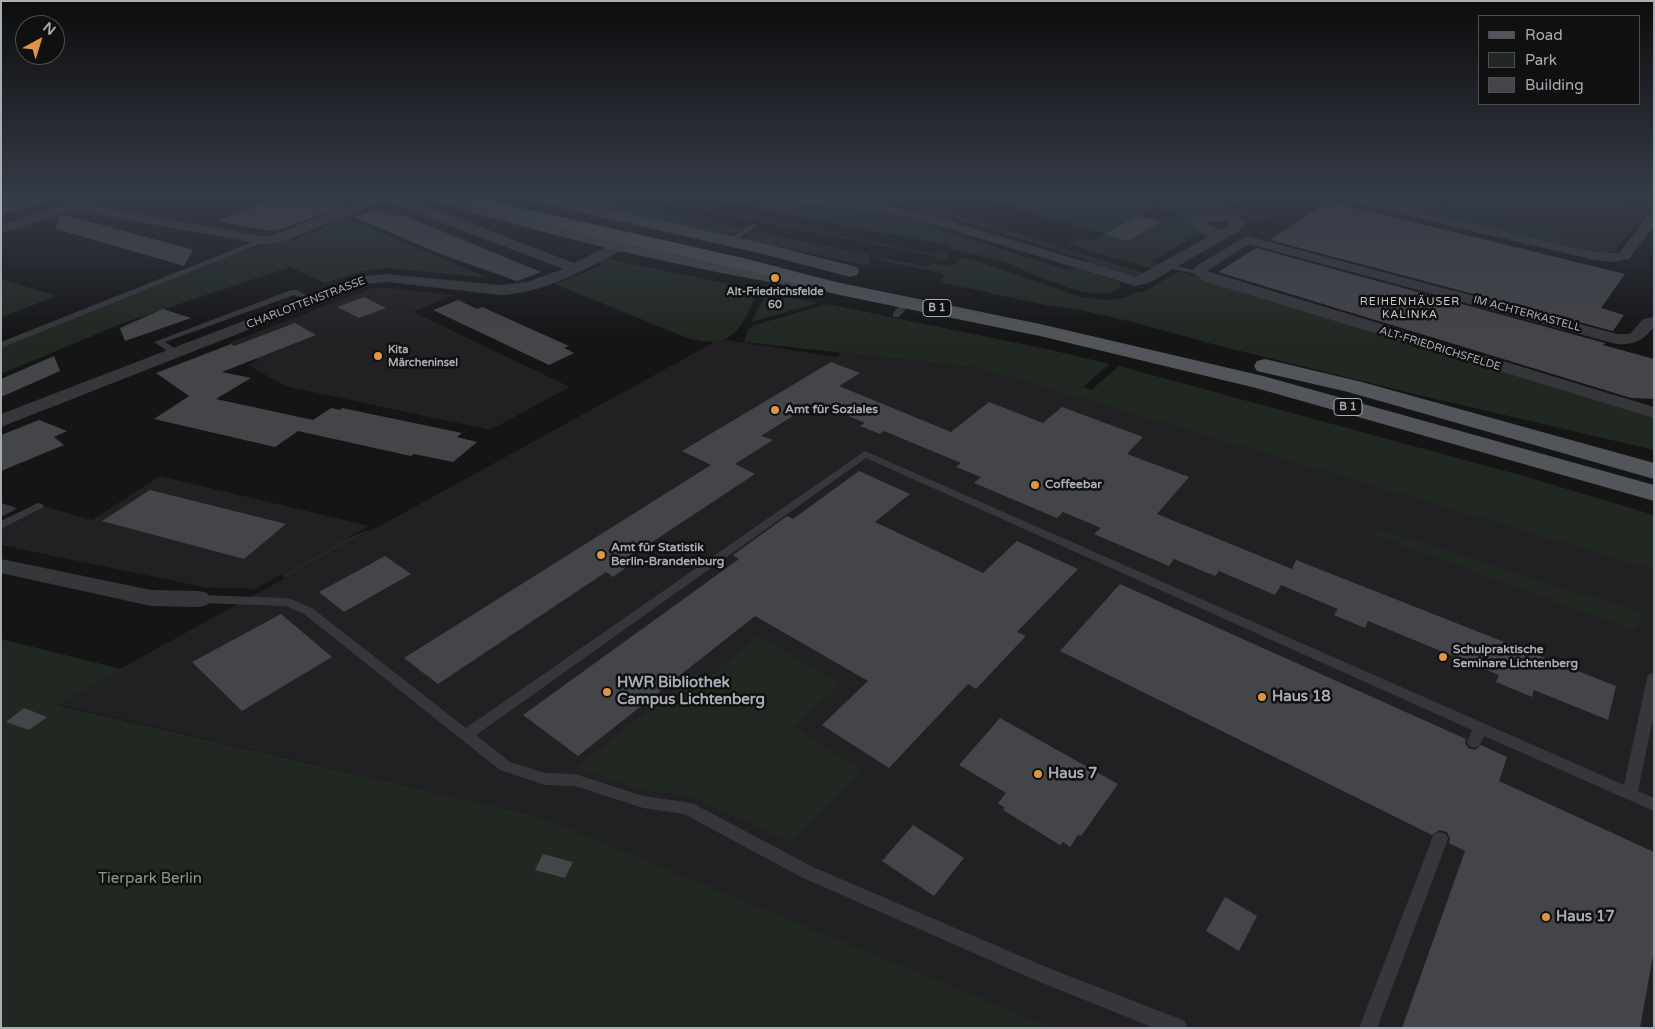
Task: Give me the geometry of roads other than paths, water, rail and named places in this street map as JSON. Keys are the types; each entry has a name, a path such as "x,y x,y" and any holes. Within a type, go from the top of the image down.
{"main road":[{"path":"611,244 738,272 835,288"},
{"name":"B 1","path":"649,244 835,288 902,308 1040,330 1263,383 1654,493"},
{"path":"699,244 758,257 850,271"},
{"path":"737,244 870,275"},
{"name":"B 1","path":"951,293 1142,336 1354,387 1654,471"},
{"path":"1354,387 1497,416 1654,454"}],"street":[{"path":"511,244 573,268"},
{"path":"1011,244 1135,282 1144,280 1205,244"},
{"name":"IM ACHTERKASTELL","path":"1199,273 1201,269 1240,244"},
{"name":"IM ACHTERKASTELL","path":"1266,244 1616,339 1631,340 1638,337 1649,322 1654,322"},
{"path":"1543,244 1594,256 1613,258 1624,256 1633,244"},
{"name":"CHARLOTTENSTRASSE","path":"1,421 363,280 375,278 517,290 533,286 619,246"},
{"name":"ALT-FRIEDRICHSFELDE","path":"1199,273 1209,278 1654,413"},
{"path":"1,566 151,598 199,599"}],"lane":[{"path":"1,345 255,244"},
{"name":"ALT-FRIEDRICHSFELDE","path":"1169,266 1199,273"},
{"path":"465,736 865,454 1654,805"},
{"path":"1,506 10,509 1,514"},
{"path":"1,526 38,506"},
{"path":"199,599 288,602 308,611 505,766 545,779 575,780 643,802 688,808 807,872 1041,974 1178,1028"},
{"path":"1630,794 1654,678"},
{"path":"1474,742 1480,728"},
{"path":"1368,1028 1440,839"}],"place":[{"name":"Alt-Friedrichsfelde 60","path":"775,278"},
{"name":"Kita Märcheninsel","path":"378,356"},
{"name":"Amt für Soziales","path":"775,410"},
{"name":"Coffeebar","path":"1035,485"},
{"name":"Amt für Statistik Berlin-Brandenburg","path":"601,555"},
{"name":"Schulpraktische Seminare Lichtenberg","path":"1443,657"},
{"name":"HWR Bibliothek Campus Lichtenberg","path":"607,692"},
{"name":"Haus 18","path":"1262,697"},
{"name":"Haus 7","path":"1038,774"},
{"name":"Haus 17","path":"1546,917"}],"district":[{"name":"REIHENHÄUSER KALINKA","path":"1410,308"}],"park label":[{"name":"Tierpark Berlin","path":"150,879"}]}
